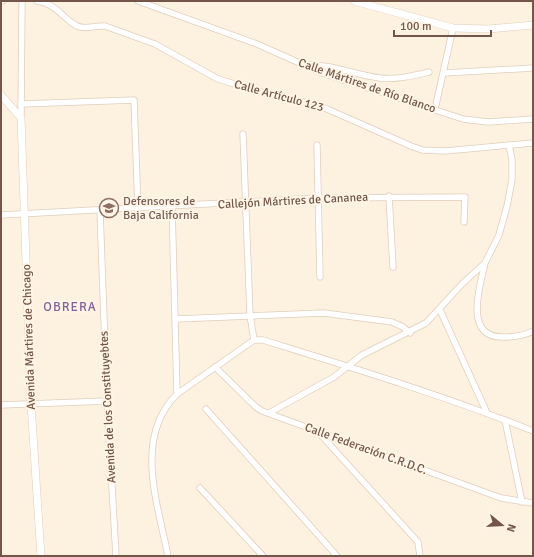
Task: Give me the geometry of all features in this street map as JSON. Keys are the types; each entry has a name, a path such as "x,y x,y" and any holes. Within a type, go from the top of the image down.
{"street":[{"name":"Avenida Mártires de Chicago","path":"22,1 21,118 24,214 31,404 41,556"},
{"name":"Calle Artículo 123","path":"37,1 58,9 77,26 86,28 98,25 105,26 155,44 218,79 275,96 318,106 411,146 430,151 533,143"},
{"name":"Calle Mártires de Río Blanco","path":"138,1 257,44 322,73 435,109 476,121 533,119"},
{"path":"354,1 453,28 490,29 533,25"},
{"path":"435,109 453,28"},
{"path":"304,65 324,64 378,78 389,78 429,72"},
{"path":"444,73 533,68"},
{"path":"1,95 21,118"},
{"path":"21,104 134,100 138,209"},
{"path":"243,134 244,203 250,315 254,340"},
{"path":"317,145 317,198 320,277"},
{"path":"509,145 512,160 512,180 507,206 499,235 485,262 477,295 477,311 480,325 488,334 495,338 514,337 533,331"},
{"path":"389,196 393,267"},
{"name":"Callejón Mártires de Cananea","path":"1,215 138,209 317,198 389,196 465,197 464,222"},
{"path":"172,206 178,394"},
{"name":"Avenida de los Constituyebtes","path":"100,211 107,401 116,556"},
{"path":"269,413 334,377 362,356 410,333 426,323 440,310 462,284 485,262"},
{"path":"440,310 487,413"},
{"path":"176,320 250,315 324,313 392,322 403,327 410,333"},
{"path":"168,556 156,504 152,468 156,430 159,420 170,402 178,394 254,340 262,340 348,366 487,413 533,431"},
{"name":"Calle Federación C.R.D.C.","path":"214,367 256,407 269,413 318,433 501,498 533,503"},
{"path":"1,405 107,401"},
{"path":"206,409 337,556"},
{"path":"505,420 522,502"},
{"path":"318,433 418,542 420,556"},
{"path":"200,488 263,556"}],"place":[{"name":"Defensores de Baja California","path":"109,208"}],"district":[{"name":"OBRERA","path":"70,307"}]}
